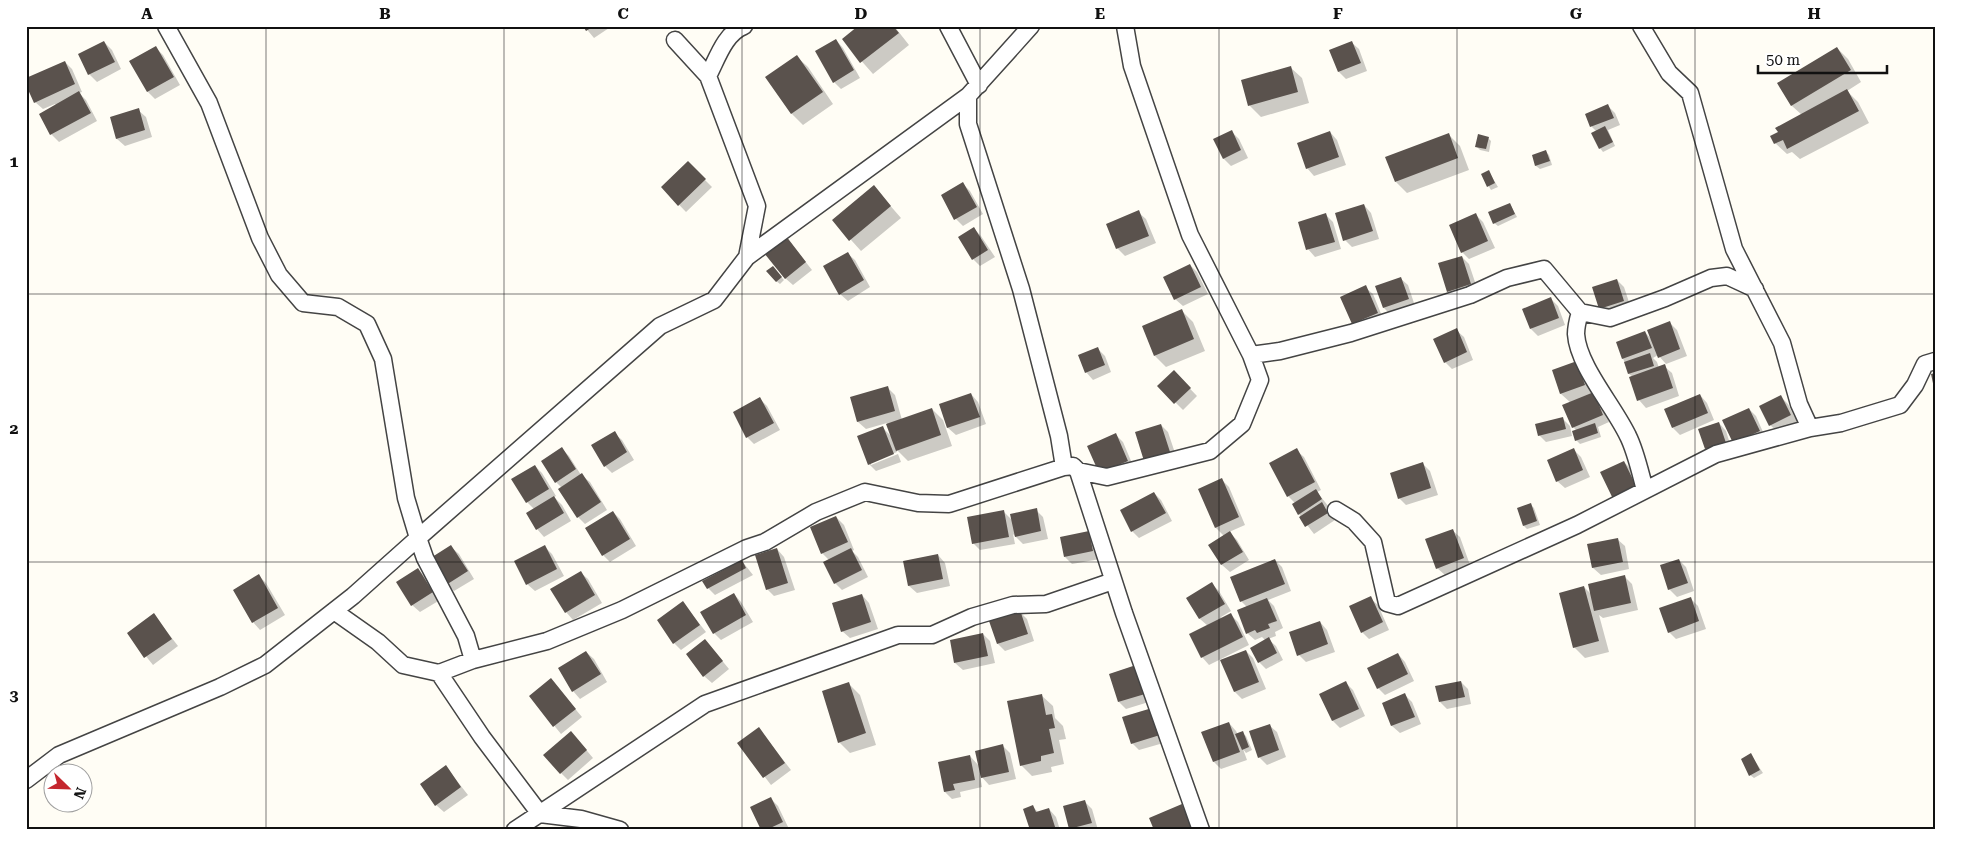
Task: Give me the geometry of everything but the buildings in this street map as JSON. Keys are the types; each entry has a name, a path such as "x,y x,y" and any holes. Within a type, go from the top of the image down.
{"street":[{"path":"166,26 209,103 260,238 279,275 303,303 338,306 367,324 383,359 406,498 418,538 425,558 466,636 473,660"},
{"path":"708,76 735,29 744,26"},
{"path":"948,26 973,90 968,124 1022,289 1059,436 1113,581 1201,830"},
{"path":"26,780 59,755 220,687 265,665 334,611 660,326 714,300 747,257 973,90 1031,26"},
{"path":"334,611 378,642 403,666 439,673 473,660 546,641 622,610 747,548 765,542 816,512 865,492 918,503 949,504 1071,469 1107,477 1210,451 1242,424 1260,380 1251,355 1190,235 1132,66 1125,26"},
{"path":"1641,26 1669,74 1690,94 1734,249 1782,343 1799,404 1810,428"},
{"path":"675,40 708,76 756,206 747,257"},
{"path":"1711,278 1723,267 1734,249"},
{"path":"1251,355 1280,351 1351,334 1470,295 1507,278 1544,269 1580,312 1610,318 1665,298 1711,278 1727,276 1755,289"},
{"path":"1580,312 1576,333 1579,350 1588,370 1629,438 1645,490"},
{"path":"1336,510 1354,521 1373,542 1386,603 1398,606 1577,525 1716,454 1810,428 1841,423 1900,405 1915,385 1925,364 1935,361"},
{"path":"515,830 705,704 898,635 932,635 972,617 1012,606 1046,604 1113,581"},
{"path":"439,673 482,737 540,814 580,819 620,830"}]}
